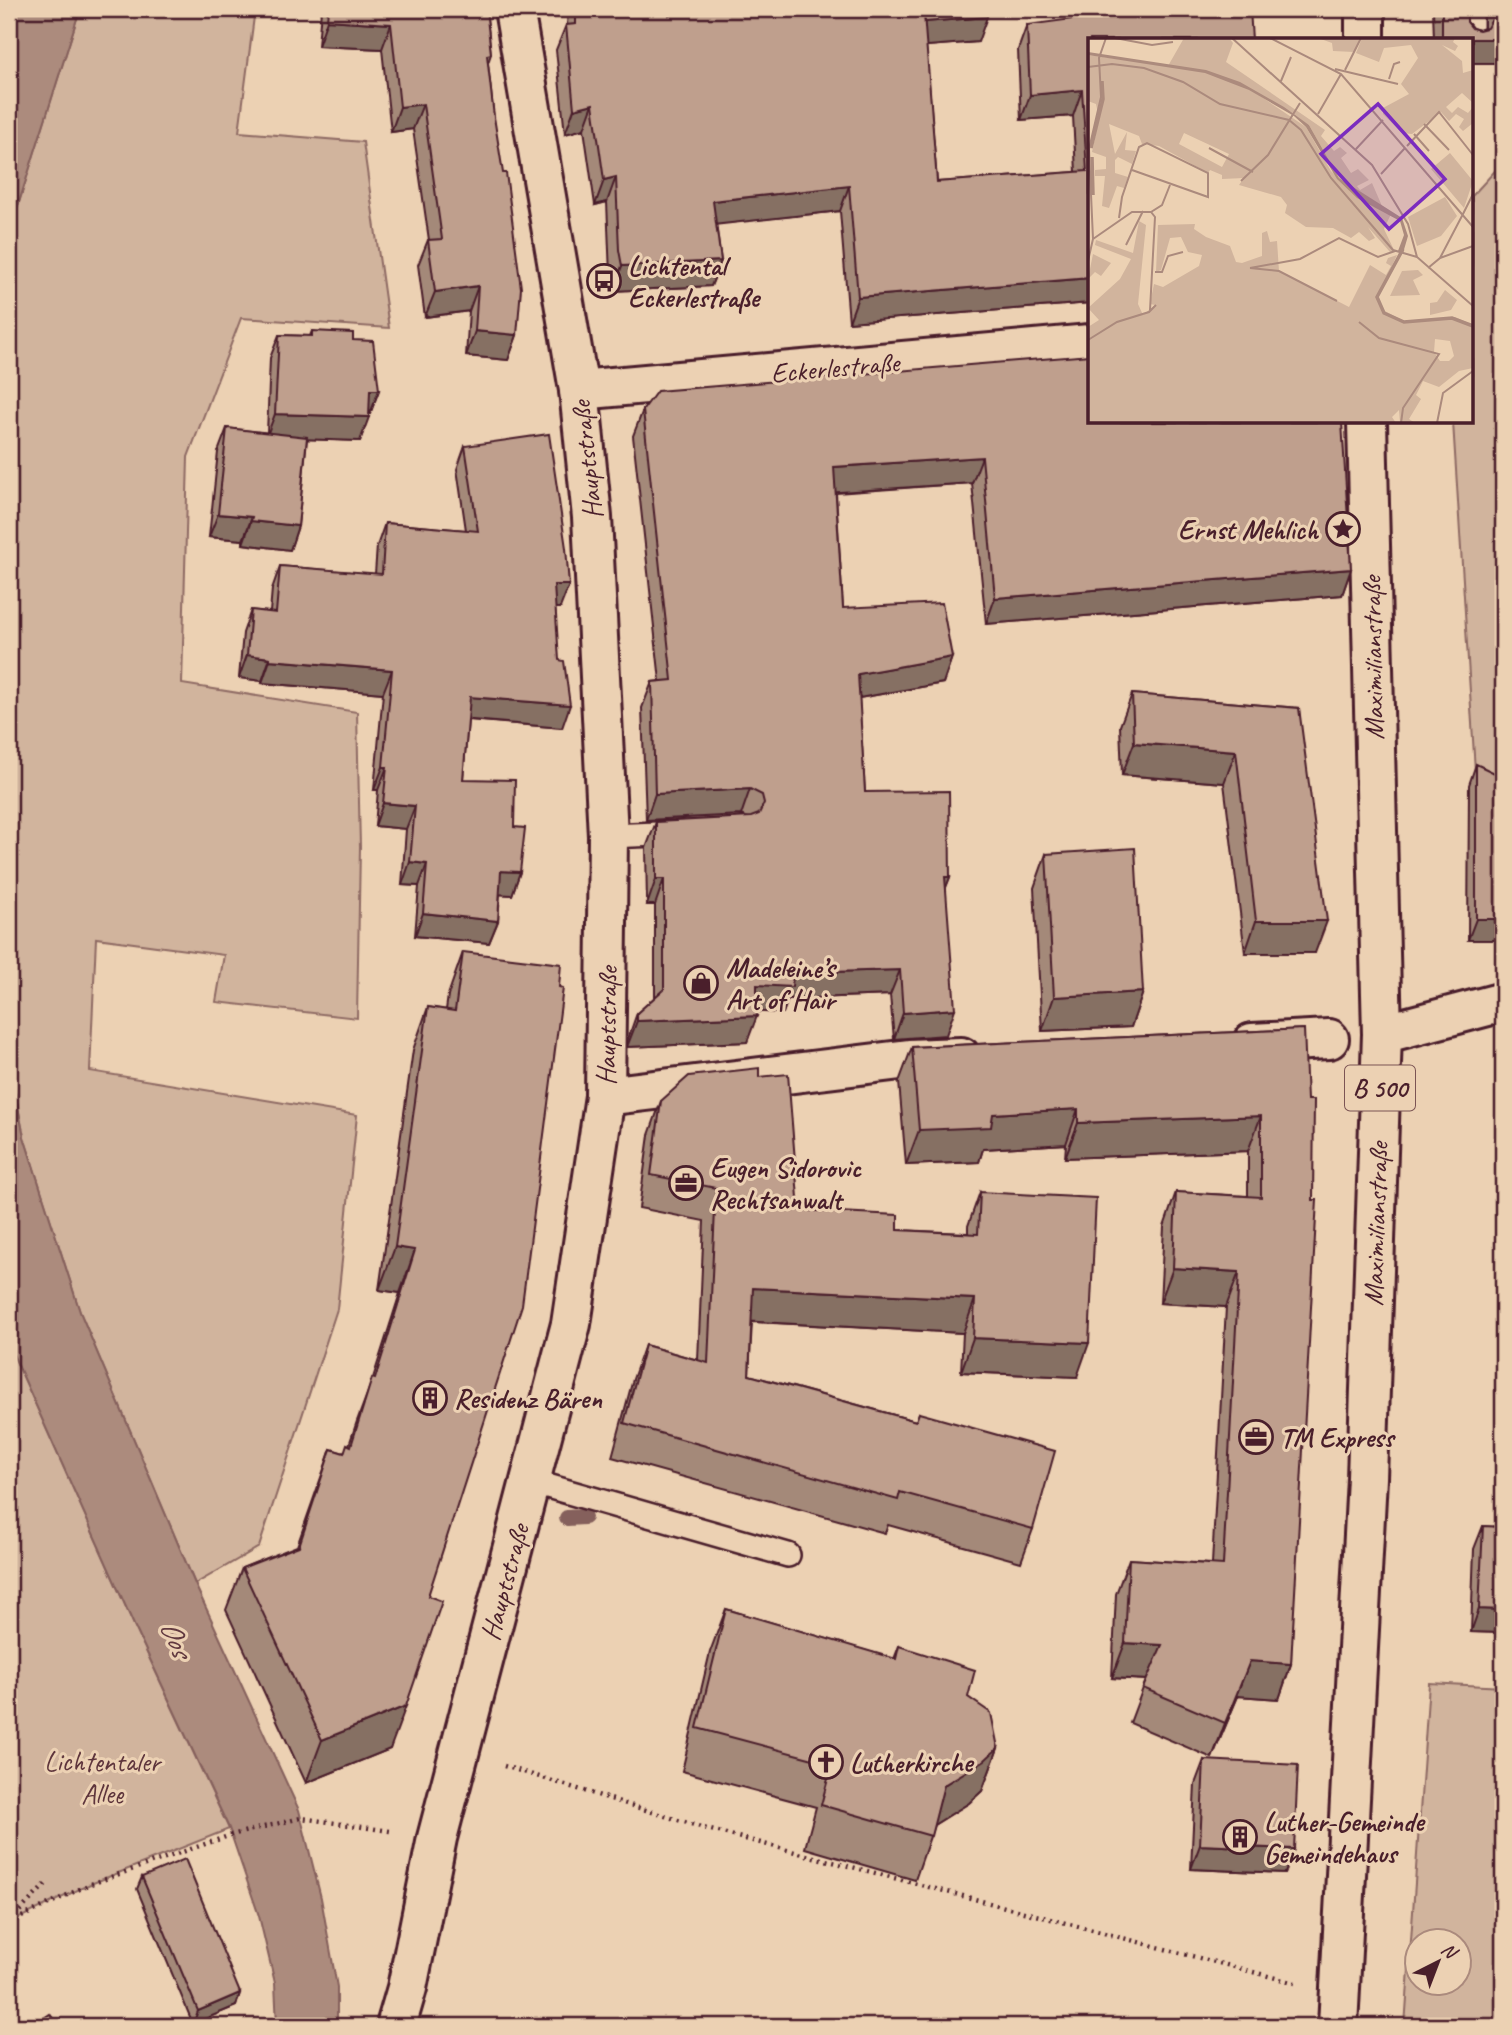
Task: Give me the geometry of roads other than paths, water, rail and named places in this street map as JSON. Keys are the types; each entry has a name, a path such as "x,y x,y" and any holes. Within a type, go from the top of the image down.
{"main road":[{"name":"Hauptstraße","path":"396,2026 407,1988 437,1838 571,1324 605,1096 608,836 592,517 579,390 514,9"},
{"path":"1365,9 1365,38"},
{"name":"Eckerlestraße","path":"579,390 1088,344"},
{"name":"Maximilianstraße","path":"1339,2011 1367,1478 1381,1034 1367,424"},
{"path":"1381,1034 1503,1002"},
{"path":"1221,1044 1329,1039"},
{"path":"605,1096 909,1059 991,1055"}],"lane":[{"path":"1471,9 1471,38"},
{"path":"608,836 701,831"},
{"path":"530,1481 788,1555"}],"water":[{"path":"19,9 80,9 9,234 9,48"},
{"name":"Oos","path":"9,1062 24,1137 80,1312 195,1584 299,1810 321,1898 337,1987 337,2026 277,2026 275,1983 259,1916 229,1828 134,1625 9,1345"}],"waterway":[{"path":"567,1518 584,1517"}],"place":[{"name":"Lichtental Eckerlestraße","path":"604,281"},
{"name":"Ernst Mehlich","path":"1343,529"},
{"name":"Madeleine’s Art of Hair","path":"701,983"},
{"name":"Eugen Sidorovic Rechtsanwalt","path":"686,1183"},
{"name":"Residenz Bären","path":"430,1398"},
{"name":"TM Express","path":"1256,1437"},
{"name":"Lutherkirche","path":"826,1762"},
{"name":"Luther-Gemeinde Gemeindehaus","path":"1240,1837"}],"park label":[{"name":"Lichtentaler Allee","path":"102,1777"}]}
